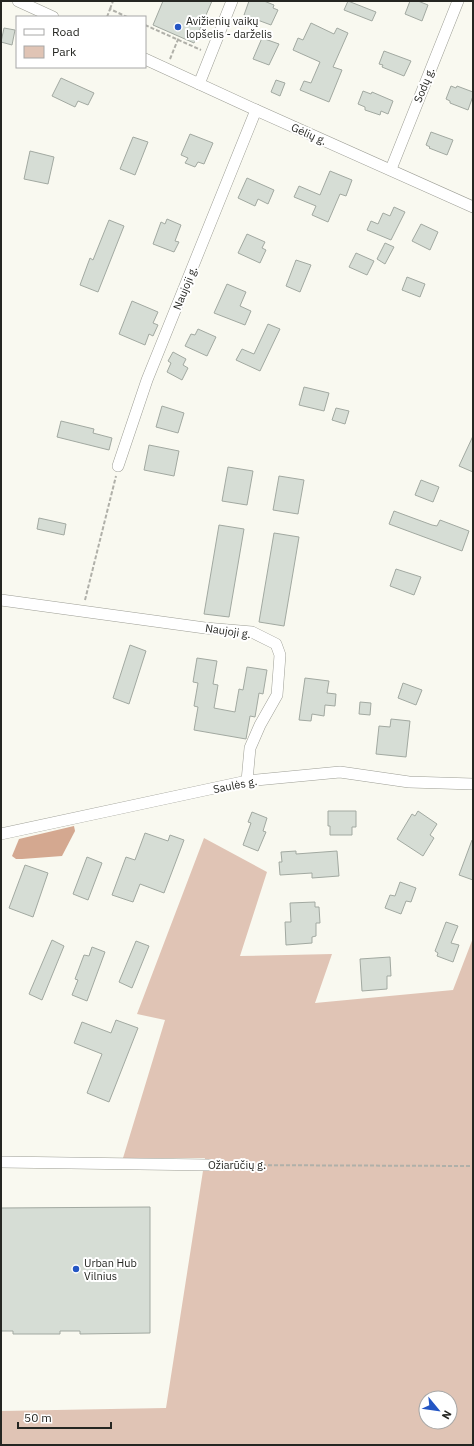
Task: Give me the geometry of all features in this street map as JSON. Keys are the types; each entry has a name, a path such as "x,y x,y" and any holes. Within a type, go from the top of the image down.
{"street":[{"path":"18,1 51,16"},
{"path":"199,84 232,1"},
{"name":"Sodų g.","path":"391,169 458,1"},
{"name":"Gėlių g.","path":"146,60 473,207"},
{"name":"Naujoji g.","path":"118,466 147,380 256,110"},
{"name":"Naujoji g.","path":"1,600 205,628 252,632 276,644 280,655 277,695 260,725 250,748 247,781"},
{"name":"Saulės g.","path":"1,834 247,781 340,772 409,782 473,784"},
{"name":"Ožiarūčių g.","path":"1,1162 209,1165"}],"path":[{"path":"107,16 113,1"},
{"path":"110,9 125,16"},
{"path":"146,25 178,41 202,50"},
{"path":"166,69 179,37"},
{"path":"82,611 118,466"},
{"name":"Ožiarūčių g.","path":"209,1165 473,1166"}],"green space":[{"path":"204,838 267,872 240,956 332,954 315,1003 453,990 473,938 473,1445 1,1445 1,1411 166,1408 205,1158 123,1158 165,1020 137,1014"}],"shaded area":[{"path":"74,826 75,831 62,856 16,859 12,856 19,839"}],"building":[{"path":"163,1 212,1 194,43 153,25"},
{"path":"249,1 264,1 274,5 273,8 278,10 271,25 244,15"},
{"path":"348,1 376,12 372,21 344,10"},
{"path":"410,1 418,1 428,5 422,21 405,14"},
{"path":"311,23 334,34 337,28 348,33 333,67 342,70 329,102 300,90 304,81 311,83 320,62 293,50 298,38 303,40"},
{"path":"4,28 15,30 12,45 1,42"},
{"path":"262,38 279,44 269,65 253,59"},
{"path":"384,51 411,61 404,76 382,67 383,65 379,64"},
{"path":"61,78 94,93 88,105 78,101 75,107 52,96"},
{"path":"276,80 285,83 280,96 271,92"},
{"path":"451,86 456,88 457,86 473,92 468,110 450,103 450,101 446,99"},
{"path":"363,91 371,94 372,92 393,101 388,114 381,111 380,115 365,110 365,107 358,104"},
{"path":"431,132 453,140 447,155 429,148 430,147 426,145"},
{"path":"190,134 213,143 204,164 198,162 195,167 185,163 188,158 181,155"},
{"path":"133,137 148,142 135,175 120,169"},
{"path":"30,151 54,157 48,184 24,179"},
{"path":"330,171 352,180 346,196 340,194 328,222 312,215 316,206 294,197 299,186 320,195"},
{"path":"247,178 274,190 268,204 258,199 255,206 238,198"},
{"path":"394,207 405,212 391,240 367,230 371,221 378,224 383,213 390,216"},
{"path":"167,219 181,225 175,241 179,242 174,252 153,244 161,222 165,224"},
{"path":"109,220 124,226 98,292 80,285 90,258 93,260"},
{"path":"421,224 438,232 430,250 412,241"},
{"path":"247,234 265,242 262,248 266,250 260,263 238,253"},
{"path":"385,243 394,247 385,264 377,259"},
{"path":"356,253 374,261 367,275 349,267"},
{"path":"296,260 311,265 300,292 286,286"},
{"path":"407,277 425,284 420,297 402,290"},
{"path":"227,284 246,292 240,306 251,311 245,325 214,313"},
{"path":"132,301 158,312 153,323 158,325 153,336 149,334 145,345 119,334"},
{"path":"268,324 280,329 260,371 236,360 242,349 254,354"},
{"path":"198,329 216,337 207,356 185,346 191,334 195,335"},
{"path":"173,352 186,359 183,365 188,368 182,380 167,372 171,363 168,361"},
{"path":"304,387 329,393 324,411 299,405"},
{"path":"162,406 184,413 178,433 156,427"},
{"path":"336,408 349,411 345,424 332,420"},
{"path":"61,421 94,429 93,433 112,438 109,450 57,437"},
{"path":"473,436 473,472 459,466"},
{"path":"149,445 179,451 174,476 144,470"},
{"path":"228,467 253,471 247,505 222,501"},
{"path":"279,476 304,480 298,514 273,510"},
{"path":"421,480 439,487 433,502 415,495"},
{"path":"394,511 432,525 437,526 440,520 469,531 462,551 389,524"},
{"path":"39,518 66,524 64,535 37,529"},
{"path":"219,525 244,529 229,617 204,614"},
{"path":"274,533 299,537 284,626 259,622"},
{"path":"396,569 421,577 414,595 390,586"},
{"path":"130,645 146,651 129,704 113,698"},
{"path":"197,658 217,661 213,684 218,685 214,708 235,712 239,689 243,690 247,667 267,670 263,694 259,693 255,717 250,716 246,739 194,730 198,707 194,706 198,683 193,682"},
{"path":"305,678 329,681 327,693 336,694 335,706 325,705 324,716 312,714 311,721 299,720"},
{"path":"403,683 422,690 416,705 398,698"},
{"path":"360,702 371,703 370,715 359,714"},
{"path":"391,719 410,721 406,757 376,754 379,726 390,727"},
{"path":"328,811 356,811 356,827 352,827 352,835 330,835 330,826 328,826"},
{"path":"418,811 437,824 430,835 434,838 423,856 397,839 412,814 415,816"},
{"path":"252,812 267,818 263,831 266,832 258,851 243,845 251,823 248,822"},
{"path":"145,833 168,841 170,835 184,840 164,893 140,884 133,902 112,895 126,857 135,860"},
{"path":"473,840 473,880 459,875"},
{"path":"296,851 296,854 337,851 339,876 312,878 312,873 280,875 279,862 282,862 281,852"},
{"path":"87,857 102,863 88,900 73,894"},
{"path":"25,865 48,873 33,917 9,908"},
{"path":"400,882 416,888 411,902 406,901 401,914 385,908 390,895 395,896"},
{"path":"315,902 315,907 319,907 320,923 316,923 316,936 312,937 312,943 286,945 285,922 291,922 290,903"},
{"path":"446,922 458,926 451,943 459,945 453,962 437,956 438,953 435,951"},
{"path":"52,940 64,946 42,1000 29,994"},
{"path":"136,941 149,946 132,988 119,982"},
{"path":"92,947 105,952 87,1001 72,995 78,980 75,979 84,955 89,956"},
{"path":"390,957 391,976 387,976 387,989 362,991 360,959"},
{"path":"116,1020 138,1028 109,1102 87,1093 102,1054 74,1043 82,1022 111,1033"},
{"name":"Urban Hub Vilnius","path":"150,1207 150,1333 80,1334 80,1331 60,1331 60,1334 13,1334 13,1331 1,1331 1,1208"}],"place":[{"name":"Avižienių vaikų lopšelis - darželis","path":"178,27"},
{"name":"Urban Hub Vilnius","path":"76,1269"}]}
